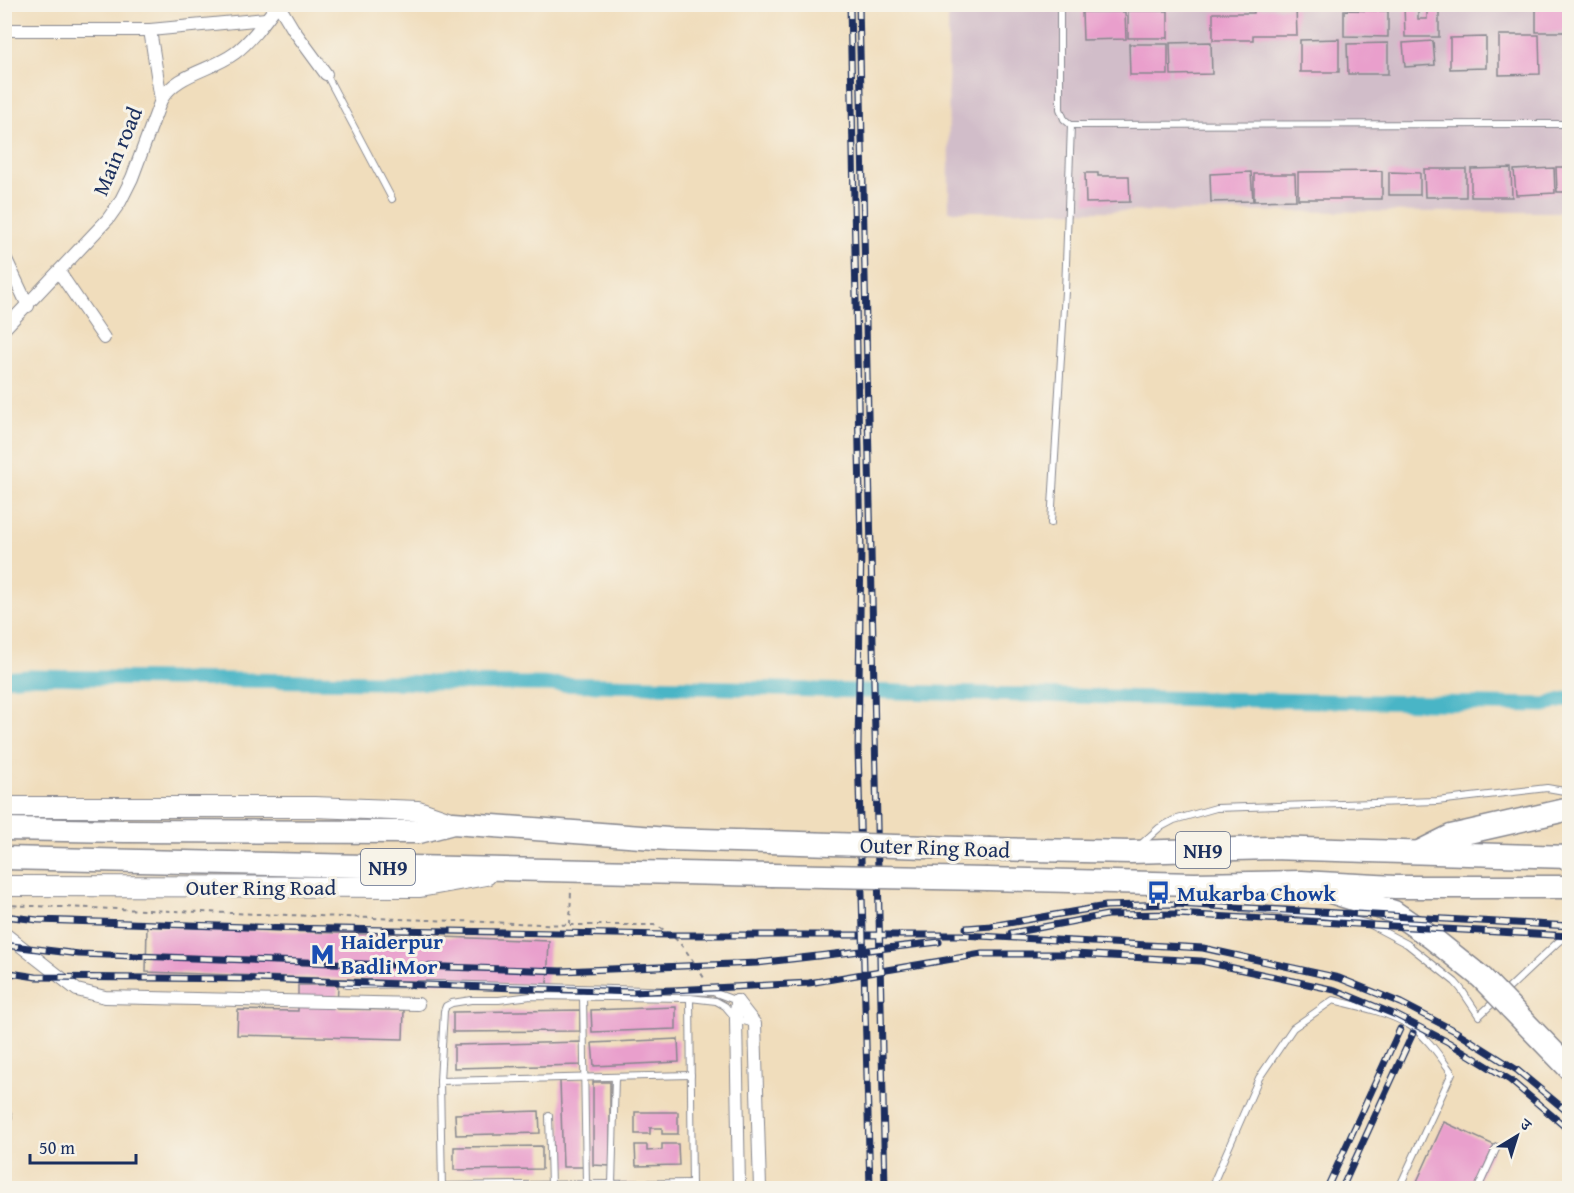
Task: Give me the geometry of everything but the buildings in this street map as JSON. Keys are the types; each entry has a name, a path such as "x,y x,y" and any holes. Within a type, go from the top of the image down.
{"highway":[{"path":"1417,853 1451,836 1569,809"},
{"name":"Outer Ring Road","path":"4,829 419,832 453,824 668,839 990,849 1131,852 1271,848 1417,853"},
{"name":"NH9","path":"1417,853 1569,857"},
{"name":"Outer Ring Road","path":"4,858 1195,884 1301,882 1395,886 1569,887"},
{"path":"1301,882 1394,912 1432,938 1482,978 1569,1069"}],"main road":[{"name":"Outer Ring Road","path":"4,807 314,807 417,811 453,824"},
{"name":"Outer Ring Road","path":"4,886 420,887 515,870"}],"street":[{"name":"Main road","path":"4,329 108,219 120,202 132,178 161,100 167,92 173,85 233,55 248,41 278,4"},
{"path":"278,4 326,74"},
{"path":"4,30 150,30 266,19"},
{"path":"150,30 161,100"},
{"path":"4,255 28,306"},
{"path":"59,272 104,338"},
{"path":"4,933 77,990 105,997 418,1004"},
{"path":"737,1001 739,1188"},
{"path":"737,1001 755,1024 760,1188"}],"lane":[{"path":"1060,4 1060,109 1064,119 1071,125 1569,124"},
{"path":"326,74 392,199"},
{"path":"1051,523 1065,291 1071,125"},
{"path":"1131,852 1159,828 1174,820 1216,808 1437,801 1547,788 1569,792"},
{"path":"1195,884 1197,904 1340,917 1369,924 1407,944 1455,982 1479,1016 1569,933"},
{"path":"347,985 438,984 713,992 737,1001"},
{"path":"690,998 692,1186 586,1184 442,1187 440,1081 446,1006 471,1000 499,1000 531,996 690,998 716,1001 725,1006 736,1019 755,1024"},
{"path":"583,996 586,1184"},
{"path":"1211,1188 1259,1078 1293,1028 1333,1000 1371,1009 1410,1025 1435,1049 1452,1073 1399,1188"},
{"path":"440,1081 691,1075"},
{"path":"612,1184 615,1077"},
{"path":"549,1116 551,1185"},
{"path":"1478,1188 1497,1147"}],"path":[{"path":"570,924 571,885"},
{"path":"4,905 654,925 664,929 681,945 713,992"}],"shaded area":[{"path":"948,5 1569,5 1569,212 949,211"}],"waterway":[{"path":"4,679 29,677 606,685 1545,705 1570,698"}],"railway":[{"path":"850,4 861,548 858,749 870,1188"},
{"path":"859,4 885,1188"},
{"path":"966,928 991,926 1106,906 1176,904 1570,926"},
{"path":"1011,933 1107,915 1176,914 1570,936"},
{"path":"4,916 38,920 282,928 670,935 962,935 1203,948 1339,978 1401,1003 1455,1031 1517,1070 1570,1114"},
{"path":"4,945 79,954 561,971 757,963 939,942"},
{"path":"4,972 36,977 253,979 634,992 809,983 982,954 1074,954 1201,961 1335,990 1396,1015 1448,1042 1510,1080 1570,1131"},
{"path":"1327,1188 1400,1029"},
{"path":"1342,1188 1413,1033"}],"place":[{"name":"Mukarba Chowk","path":"1159,893"},
{"name":"Haiderpur Badli Mor","path":"323,954"}]}
